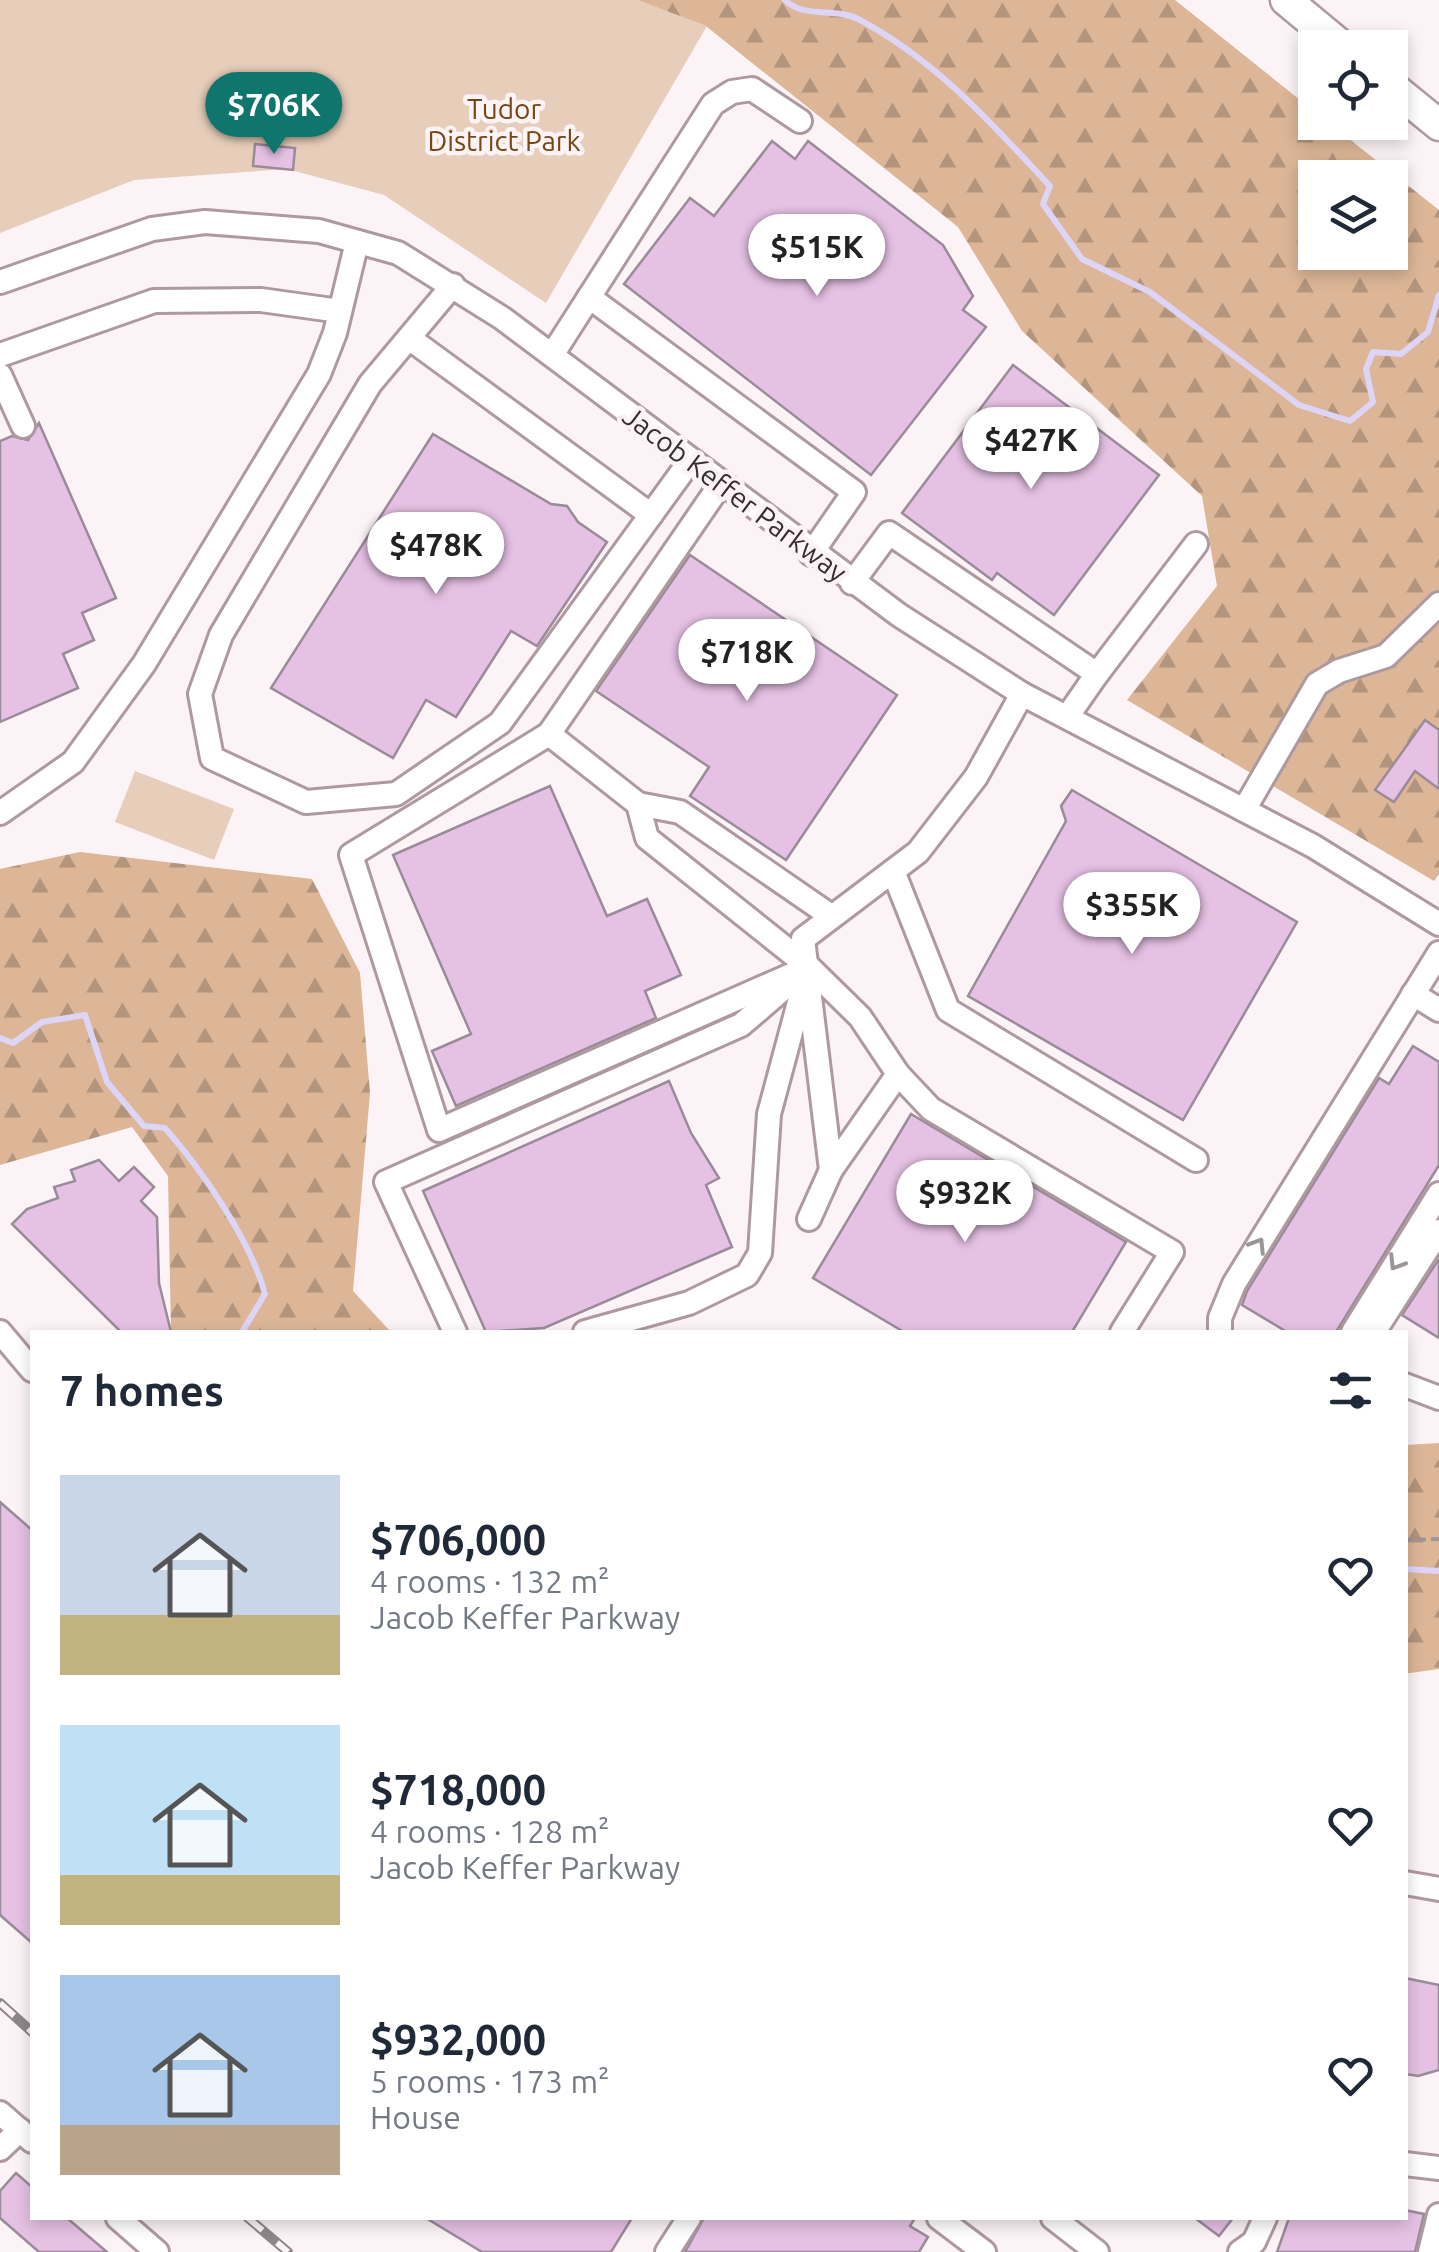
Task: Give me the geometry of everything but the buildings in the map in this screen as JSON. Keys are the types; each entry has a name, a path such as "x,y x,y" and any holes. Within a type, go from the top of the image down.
{"main road":[{"path":"1286,0 1322,30"},
{"path":"1408,100 1439,125"}],"street":[{"path":"552,355 714,104 732,92 752,89 800,121"},
{"name":"Jacob Keffer Parkway","path":"0,282 152,229 205,222 319,231 398,253 453,284 552,355 852,583 1022,694 1313,846 1439,924"},
{"path":"0,813 73,762 144,664 319,374 340,312 357,242"},
{"path":"453,284 370,384 220,635 200,694 212,758 306,802 396,794 500,723 690,461"},
{"path":"589,297 854,492 812,554"},
{"path":"0,356 154,300 261,300 340,312"},
{"path":"409,338 650,516"},
{"path":"0,374 22,426"},
{"path":"720,485 549,734 351,856 439,1130 809,967"},
{"path":"852,583 888,533 1097,674"},
{"path":"1066,717 1196,544"},
{"path":"1244,810 1316,684 1339,671 1386,656 1439,604"},
{"path":"832,1170 804,939 918,852 976,777 1022,694"},
{"path":"549,734 638,804 680,812 831,916"},
{"path":"638,804 646,838 809,967 860,1017 898,1074 931,1109 1172,1252 1123,1330"},
{"path":"893,871 948,1010 1196,1160"},
{"path":"1220,1330 1220,1318 1234,1284 1439,954"},
{"path":"454,1330 386,1182 741,1025 809,967"},
{"path":"592,1330 689,1302 747,1275 760,1253 769,1114 809,967"},
{"path":"1413,994 1439,1010"},
{"path":"809,1219 832,1170 898,1074"},
{"path":"1354,1330 1439,1194"},
{"path":"1375,1330 1439,1231"},
{"path":"0,1332 30,1368"},
{"path":"1408,1386 1439,1398"},
{"path":"1408,1884 1439,1889"},
{"path":"0,2113 26,2135 0,2149"},
{"path":"1408,2164 1439,2168"},
{"path":"1430,2252 1439,2215"},
{"path":"120,2220 158,2252"},
{"path":"667,2252 688,2220"},
{"path":"942,2220 984,2252"},
{"path":"1056,2220 1097,2252"},
{"path":"1251,2249 1264,2220"}],"path":[{"path":"1408,1540 1439,1539"}],"green space":[{"name":"Tudor District Park","path":"0,0 637,0 707,26 546,303 384,195 287,169 134,180 0,233"},
{"path":"637,0 1175,0 1298,98 1298,140 1350,140 1376,160 1298,160 1298,270 1408,270 1408,185 1439,210 1439,874 1434,881 1127,700 1217,586 1202,496 1022,331 958,227 707,27"},
{"path":"135,771 234,809 214,860 115,822"},
{"path":"80,852 312,879 360,973 370,1093 353,1291 389,1330 171,1330 168,1176 132,1127 0,1165 0,869"},
{"path":"1439,1443 1439,1669 1408,1673 1408,1445"}],"waterway":[{"path":"785,0 801,9 858,19 913,54 961,94 1050,186 1043,204 1082,259 1150,292 1299,405 1350,421 1373,402 1366,369 1373,352 1401,354 1428,332 1439,295"},
{"path":"0,1038 13,1043 42,1022 85,1015 107,1082 144,1126 165,1128 224,1207 249,1252 265,1294 243,1330"},
{"path":"1408,1569 1439,1571"}],"railway":[{"path":"0,2003 30,2030"},
{"path":"250,2220 288,2252"}]}
